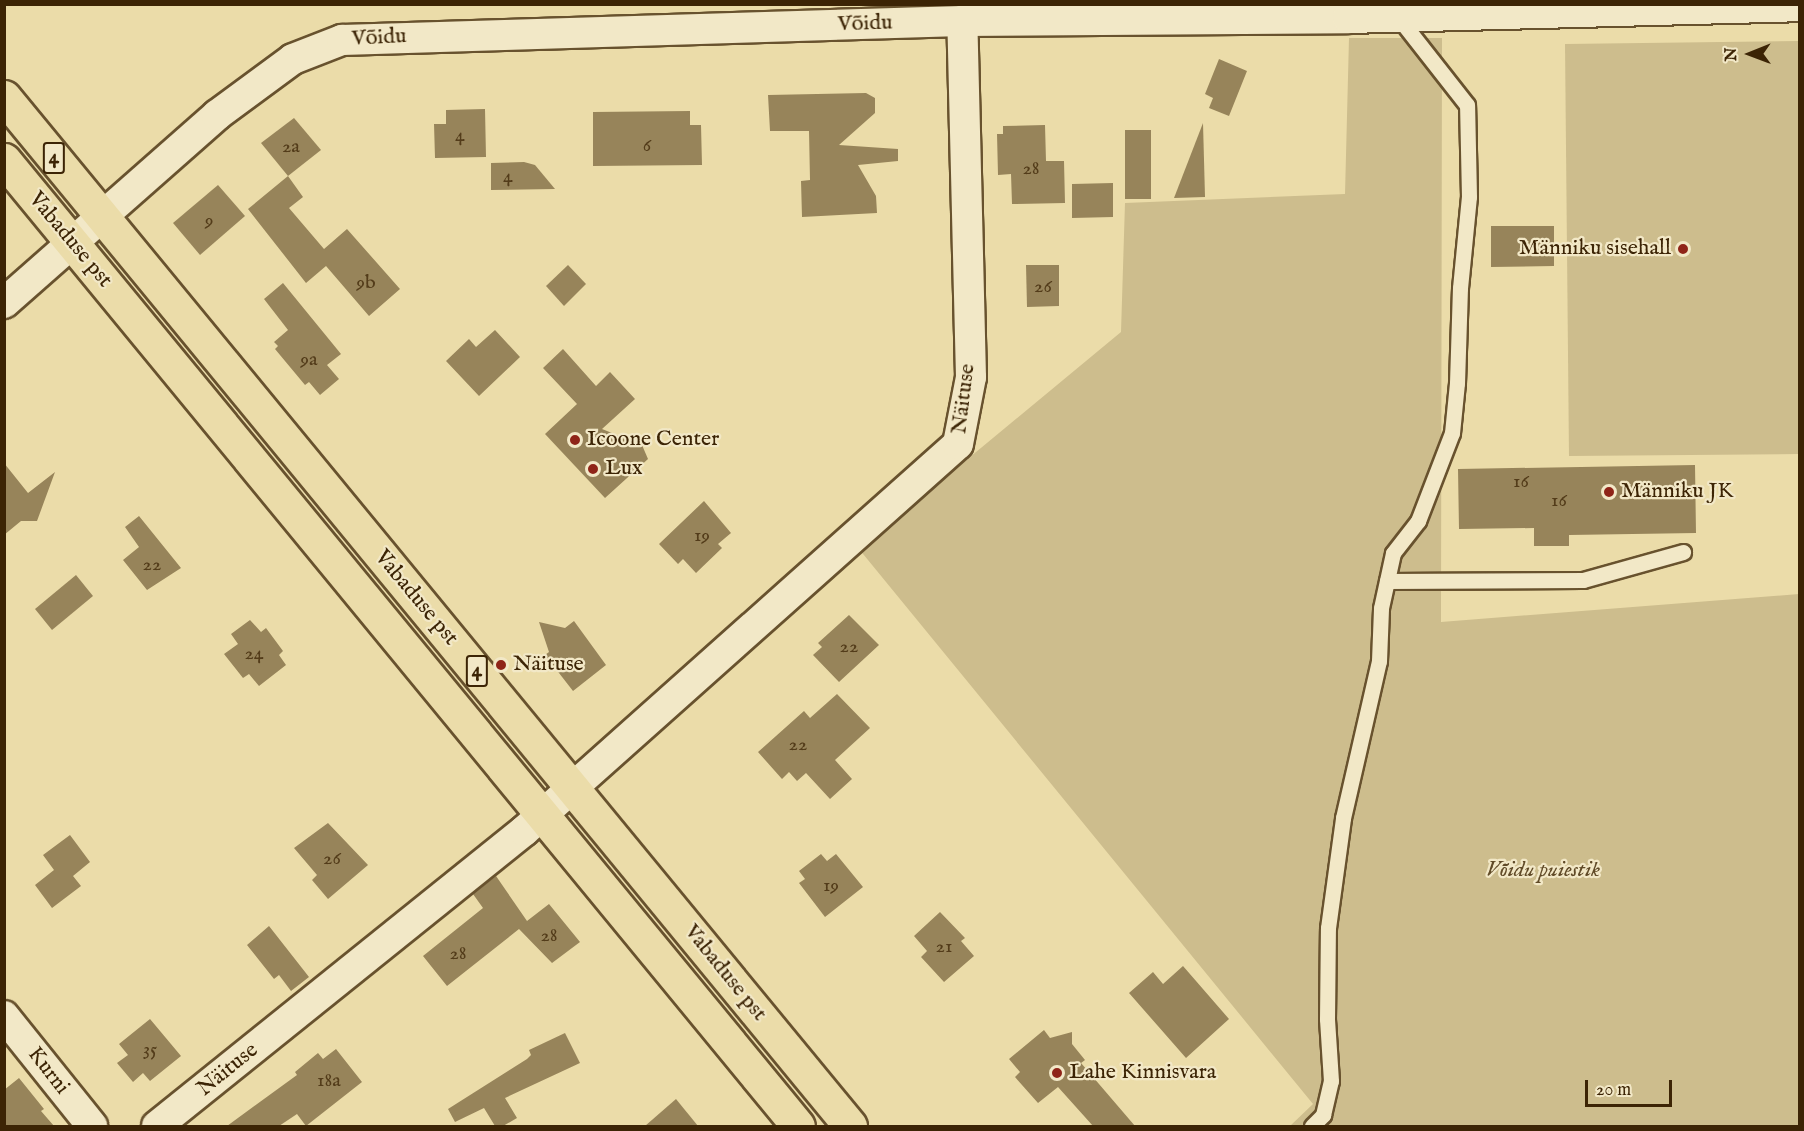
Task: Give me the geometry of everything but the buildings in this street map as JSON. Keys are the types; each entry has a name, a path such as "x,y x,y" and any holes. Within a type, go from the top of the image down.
{"highway":[{"name":"Vabaduse pst","path":"4,97 850,1126"},
{"name":"Vabaduse pst","path":"4,160 798,1126"}],"street":[{"name":"Võidu","path":"4,303 236,101 293,59 342,40 930,13 962,21 1397,15 1505,8 1800,6"},
{"name":"Näituse","path":"157,1126 542,815 958,444 971,377 962,21"},
{"name":"Kurni","path":"4,1016 92,1126"}],"lane":[{"path":"1312,1126 1323,1115 1331,1082 1327,1019 1328,928 1342,818 1379,661 1381,608 1393,553 1418,521 1452,433 1469,197 1467,105 1397,15"},
{"path":"1387,581 1583,580 1683,552"}],"green space":[{"name":"Võidu puiestik","path":"1349,38 1442,38 1441,622 1799,594 1799,1126 1290,1126 1313,1104 859,549 1121,332 1125,203 1345,194"},
{"name":"Männiku sisehall","path":"1799,41 1799,454 1569,456 1565,44"}],"place":[{"name":"Männiku sisehall","path":"1683,249"},
{"name":"Icoone Center","path":"575,440"},
{"name":"Lux","path":"593,469"},
{"name":"Männiku JK","path":"1609,492"},
{"name":"Näituse","path":"501,665"},
{"name":"Lahe Kinnisvara","path":"1057,1073"}]}
